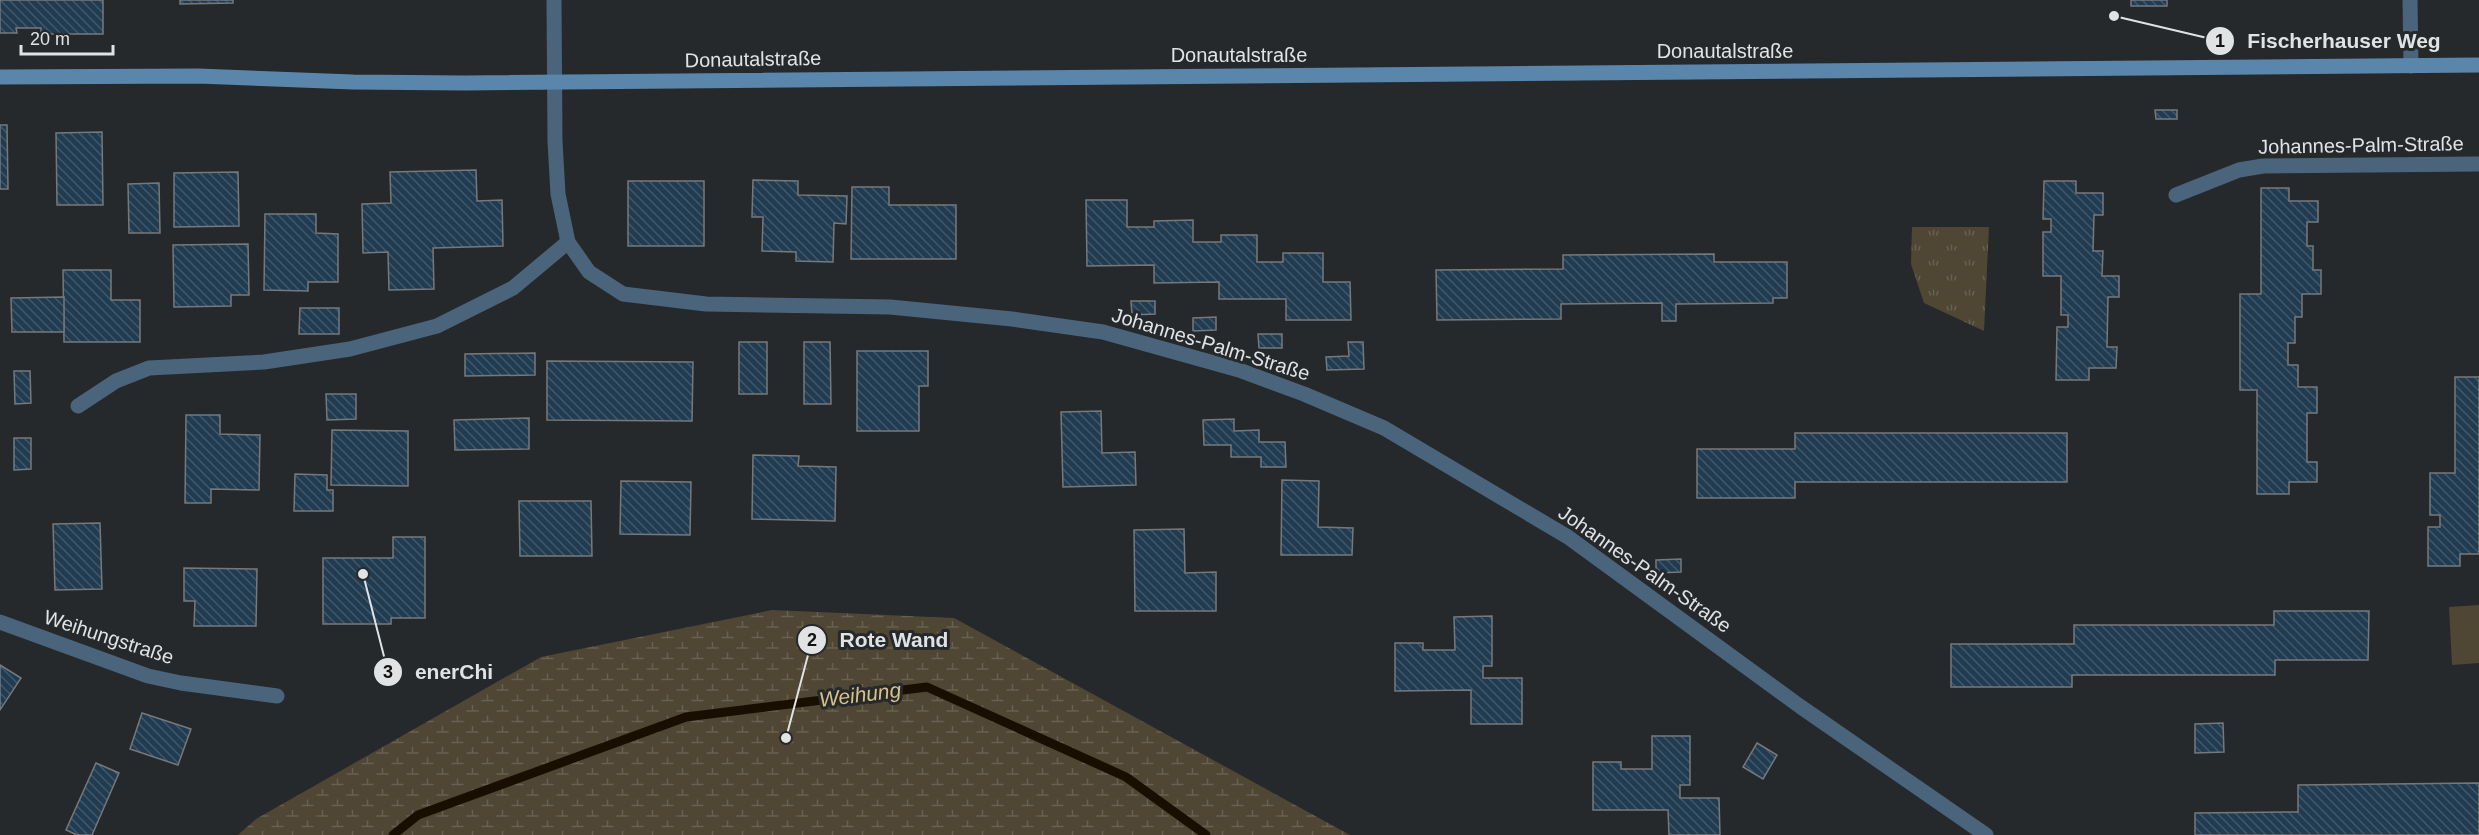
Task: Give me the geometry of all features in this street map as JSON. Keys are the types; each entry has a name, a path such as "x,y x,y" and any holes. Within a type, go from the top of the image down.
{"main road":[{"name":"Donautalstraße","path":"0,77 198,76 376,83 2479,65"}],"street":[{"name":"Johannes-Palm-Straße","path":"554,0 558,194 568,242 589,272 623,294 696,303 890,307 1012,319 1103,332 1239,370 1314,398 1384,428 1568,537 1801,707 1986,835"},
{"path":"2410,0 2411,66"},
{"name":"Johannes-Palm-Straße","path":"2176,195 2239,170 2263,166 2479,164"},
{"path":"78,406 116,381 149,368 264,362 350,349 437,326 513,288 568,242"},
{"name":"Weihungstraße","path":"0,622 148,676 181,683 277,696"}],"green space":[{"path":"1912,227 1989,227 1984,331 1924,303 1911,264"},
{"path":"2479,605 2479,663 2452,665 2449,607"},
{"path":"772,610 954,618 1350,835 238,835 256,819 541,657"}],"building":[{"path":"0,0 103,0 103,34 41,34 41,28 16,28 17,33 0,33"},
{"path":"180,0 233,0 233,3 180,4"},
{"path":"2131,0 2167,0 2167,6 2131,6"},
{"path":"2155,110 2177,110 2177,119 2156,119"},
{"path":"0,125 7,125 8,189 0,189"},
{"path":"102,132 103,205 57,205 56,133"},
{"path":"476,170 477,201 502,200 503,246 433,248 434,289 389,290 388,252 363,253 362,204 391,203 390,172"},
{"path":"238,172 239,226 174,227 174,173"},
{"path":"753,180 798,181 798,195 847,196 846,224 834,223 833,262 796,261 796,252 762,251 763,217 752,217"},
{"path":"628,181 704,181 704,246 628,246"},
{"path":"2044,181 2076,181 2076,193 2103,193 2103,215 2094,215 2093,251 2103,251 2102,276 2119,276 2119,297 2108,297 2107,347 2117,347 2116,368 2089,368 2089,380 2056,380 2057,327 2068,327 2068,315 2061,315 2061,276 2043,276 2043,232 2051,232 2051,219 2043,219"},
{"path":"159,183 160,233 129,233 128,184"},
{"path":"852,187 889,187 889,205 956,205 956,259 851,259"},
{"path":"2261,188 2289,188 2289,201 2318,201 2318,222 2307,222 2307,246 2313,246 2313,270 2321,270 2321,294 2302,294 2302,317 2295,317 2295,343 2288,343 2288,365 2298,365 2298,387 2317,387 2317,413 2307,413 2307,462 2317,462 2317,482 2289,482 2289,494 2257,494 2257,390 2240,390 2240,294 2261,294"},
{"path":"1086,200 1127,200 1127,227 1154,227 1154,221 1193,220 1193,242 1221,242 1221,235 1257,235 1257,262 1283,262 1283,253 1323,253 1323,282 1350,282 1351,320 1286,320 1286,299 1219,299 1219,282 1154,283 1154,265 1087,266"},
{"path":"265,214 316,214 316,233 338,234 338,282 308,282 308,291 264,290"},
{"path":"248,244 249,295 231,295 231,306 174,307 173,245"},
{"path":"1714,254 1714,262 1787,262 1787,298 1773,298 1773,303 1676,304 1676,321 1662,321 1662,303 1561,304 1561,319 1437,320 1436,270 1563,269 1563,255"},
{"path":"63,270 111,270 111,300 140,300 140,342 64,342"},
{"path":"64,297 64,332 12,332 11,298"},
{"path":"1131,301 1155,301 1155,314 1132,315"},
{"path":"300,308 339,308 339,334 299,334"},
{"path":"1216,317 1216,330 1193,331 1193,318"},
{"path":"1258,334 1282,334 1282,348 1259,348"},
{"path":"739,342 767,342 767,394 739,394"},
{"path":"804,342 830,342 831,404 804,404"},
{"path":"1348,342 1363,342 1364,369 1327,370 1326,357 1349,356"},
{"path":"857,351 928,351 928,386 919,386 919,431 857,431"},
{"path":"535,353 535,375 465,376 465,354"},
{"path":"547,361 693,362 692,421 547,420"},
{"path":"14,371 30,371 31,403 15,404"},
{"path":"2455,377 2479,377 2479,554 2460,554 2460,566 2428,566 2428,527 2440,527 2440,515 2430,515 2430,473 2455,473"},
{"path":"326,394 356,394 356,419 327,420"},
{"path":"1101,411 1102,453 1135,452 1136,485 1063,487 1061,412"},
{"path":"186,415 220,415 220,434 260,435 259,490 211,489 211,503 185,503"},
{"path":"529,418 529,449 455,450 454,420"},
{"path":"1234,419 1234,431 1259,430 1259,442 1285,442 1286,467 1261,467 1261,457 1231,457 1231,445 1204,445 1203,420"},
{"path":"332,430 408,431 408,486 331,485"},
{"path":"1795,433 2067,433 2067,482 1795,482 1795,498 1697,498 1697,449 1795,449"},
{"path":"14,438 31,438 31,469 14,470"},
{"path":"753,455 799,456 798,466 836,467 835,521 752,519"},
{"path":"295,474 327,475 327,490 333,490 333,511 294,511"},
{"path":"1282,480 1319,481 1318,527 1353,528 1352,555 1281,555"},
{"path":"621,481 691,482 690,535 620,534"},
{"path":"519,501 591,501 592,556 520,556"},
{"path":"100,523 102,589 55,590 53,524"},
{"path":"1184,529 1185,573 1216,572 1216,611 1135,611 1134,530"},
{"path":"393,537 425,537 425,618 391,618 391,624 323,624 323,558 393,558"},
{"path":"1681,559 1681,572 1656,573 1656,560"},
{"path":"184,568 257,569 256,626 194,626 195,601 184,601"},
{"path":"2274,611 2369,611 2368,660 2275,660 2275,675 2072,675 2072,687 1951,687 1951,644 2074,644 2074,625 2274,625"},
{"path":"1492,616 1492,666 1483,666 1483,678 1522,678 1522,724 1471,724 1471,690 1395,691 1395,643 1423,643 1423,650 1455,650 1454,617"},
{"path":"0,665 21,678 0,710"},
{"path":"142,713 191,729 178,765 130,749"},
{"path":"2223,723 2224,752 2195,753 2195,724"},
{"path":"1652,736 1690,736 1690,785 1680,785 1680,798 1719,798 1720,835 1669,835 1668,810 1593,810 1593,762 1621,762 1621,769 1652,769"},
{"path":"1757,743 1777,755 1763,779 1743,767"},
{"path":"96,763 119,773 92,835 77,835 66,830"},
{"path":"2479,783 2479,835 2195,835 2195,813 2298,812 2298,785"}],"waterway":[{"name":"Weihung","path":"393,835 418,815 686,717 927,687 1126,777 1206,835"}],"place":[{"name":"Fischerhauser Weg","path":"2114,16"},
{"name":"enerChi","path":"363,574"},
{"name":"Rote Wand","path":"786,738"}]}
